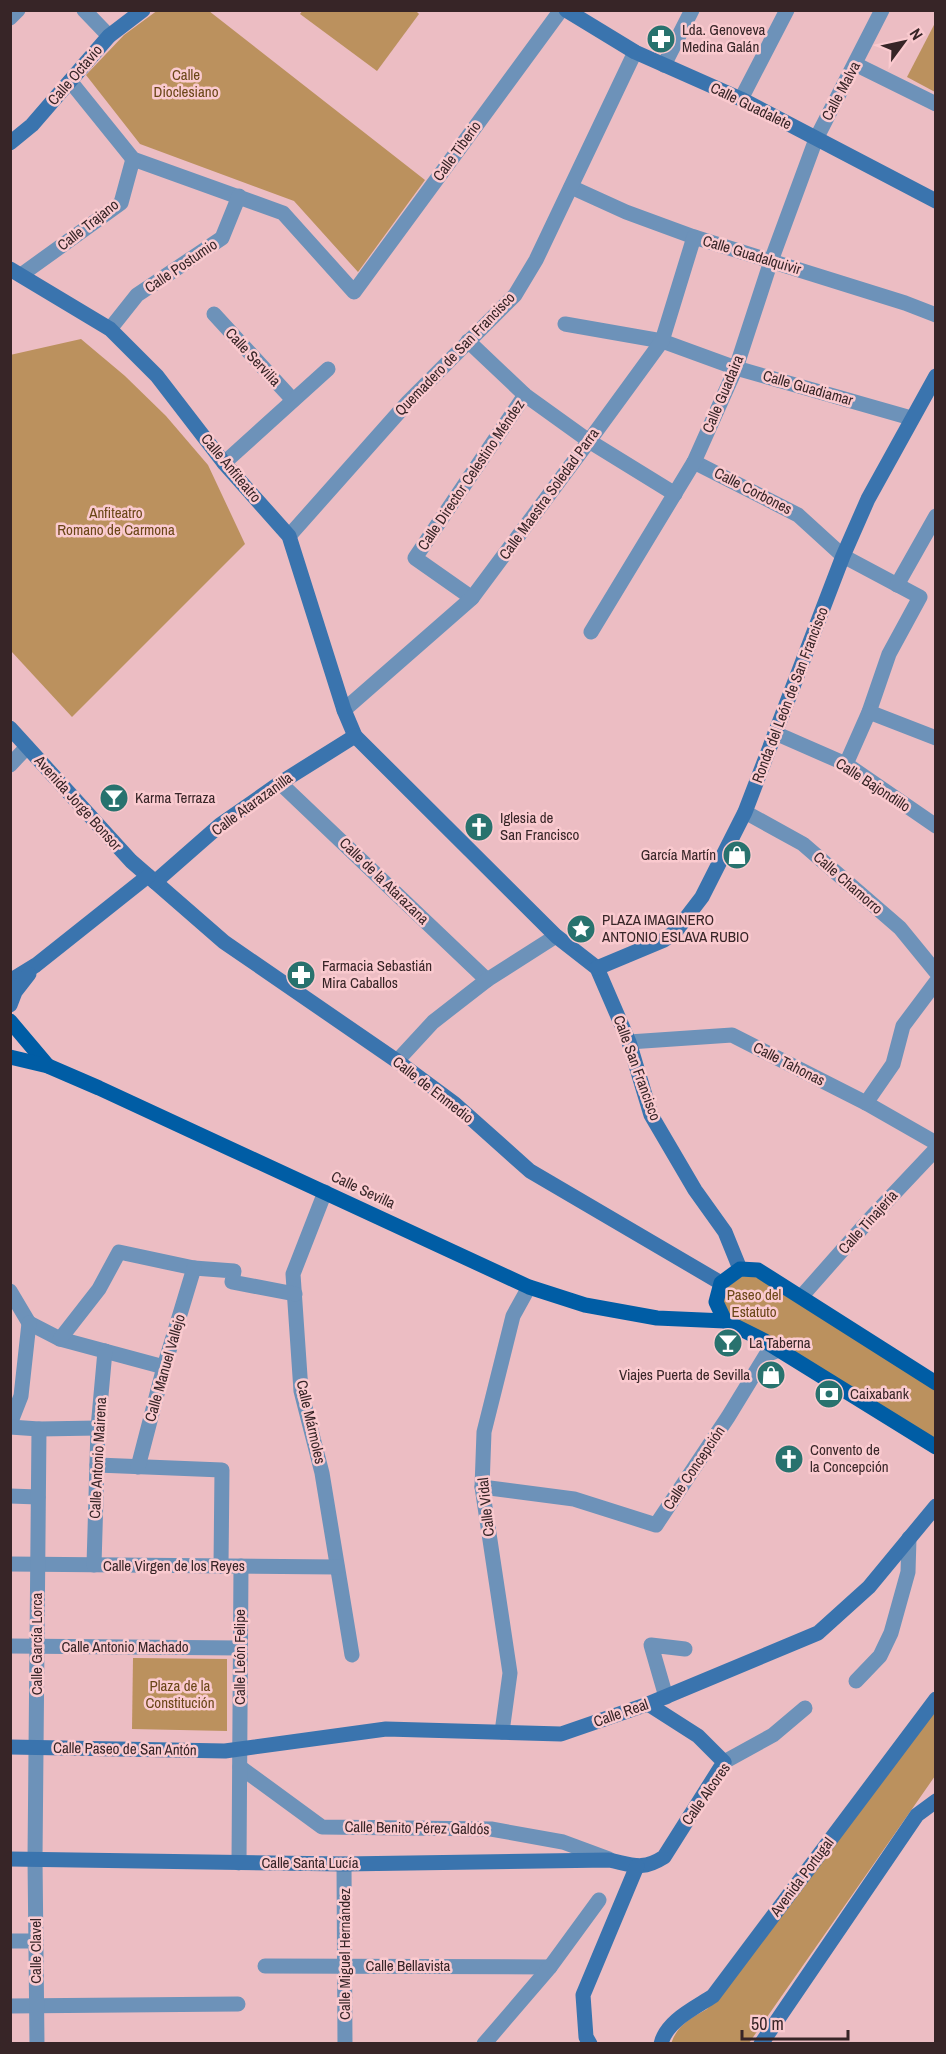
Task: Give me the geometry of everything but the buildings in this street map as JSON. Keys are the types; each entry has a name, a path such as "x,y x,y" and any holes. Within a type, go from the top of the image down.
{"main road":[{"path":"10,1021 48,1066"},
{"path":"10,1057 48,1066"},
{"name":"Calle Sevilla","path":"48,1066 529,1287 585,1305 672,1320 725,1321"},
{"path":"672,1320 704,1311 716,1302 721,1283 740,1269 758,1270 936,1383"},
{"path":"716,1302 725,1321 764,1340 775,1352 936,1447"}],"street":[{"path":"10,18 18,10"},
{"path":"84,10 108,36"},
{"name":"Calle Octavio","path":"10,143 32,125 108,36 143,10"},
{"name":"Calle Tiberio","path":"239,196 283,213 354,292 561,10"},
{"name":"Calle Guadalete","path":"566,10 636,52 741,99 936,201"},
{"path":"664,65 692,10"},
{"path":"741,99 787,10"},
{"name":"Calle Malva","path":"816,139 882,10"},
{"name":"Quemadero de San Francisco","path":"289,536 408,402 515,295 536,260 636,52"},
{"path":"855,64 936,104"},
{"path":"70,81 133,159 239,196"},
{"name":"Calle Guadaira","path":"591,632 694,462 736,368 771,261 816,139"},
{"name":"Calle Trajano","path":"16,272 121,203 133,159"},
{"name":"Calle Guadalquivir","path":"571,187 626,212 694,237 905,303 936,315"},
{"name":"Calle Postumio","path":"110,329 137,295 222,238 239,196"},
{"name":"Calle Maestra Soledad Parra","path":"344,710 472,598 589,441 662,341 694,237"},
{"name":"Calle Anfiteatro","path":"16,272 110,329 157,376 224,463 289,536 344,710 355,736"},
{"name":"Calle Servilia","path":"214,314 293,400"},
{"name":"Calle Guadiamar","path":"565,324 662,341 736,368 911,418"},
{"path":"468,341 525,395 589,441 675,494"},
{"name":"Calle Servilia","path":"224,463 328,369"},
{"name":"Ronda del León de San Francisco","path":"597,969 664,940 676,931 702,897 745,812 843,556 868,499 936,376"},
{"name":"Calle Director Celestino Méndez","path":"472,598 415,558 525,395"},
{"name":"Calle Corbones","path":"694,462 798,514 843,556 920,597 890,654 846,764"},
{"path":"897,585 936,516"},
{"path":"868,712 936,738"},
{"name":"Avenida Jorge Bonsor","path":"10,728 131,861 151,879"},
{"name":"Calle Bajondillo","path":"775,733 846,764 935,825"},
{"name":"Calle Atarazanilla","path":"151,879 220,825 280,783 355,736"},
{"name":"Calle San Francisco","path":"355,736 556,936 597,969 629,1042 651,1115 695,1190 725,1232 740,1269"},
{"path":"10,765 27,747"},
{"name":"Calle de la Atarazana","path":"280,783 487,980"},
{"name":"Calle Chamorro","path":"745,812 803,844 900,928 936,972"},
{"path":"10,981 36,965 151,879"},
{"name":"Calle de Enmedio","path":"151,879 224,942 397,1061 454,1104 530,1170 721,1283"},
{"path":"397,1061 433,1022 487,980 556,936"},
{"path":"10,1005 15,992 36,965"},
{"path":"867,1103 893,1064 903,1026 936,982"},
{"name":"Calle Tahonas","path":"629,1042 732,1035 867,1103 936,1143"},
{"name":"Calle Tinajería","path":"801,1297 936,1149"},
{"name":"Calle Mármoles","path":"325,1192 293,1274 301,1391 322,1473 352,1655"},
{"path":"60,1339 99,1289 119,1252 194,1268 234,1271 232,1282 295,1294"},
{"name":"Calle Manuel Vallejo","path":"138,1467 164,1366 194,1268"},
{"name":"Calle Vidal","path":"502,1732 510,1672 482,1486 484,1432 513,1316 529,1287"},
{"path":"10,1291 29,1323 60,1339 164,1366"},
{"path":"29,1323 21,1396 10,1426 39,1429 98,1428"},
{"name":"Calle Antonio Mairena","path":"94,1565 98,1428 105,1351"},
{"name":"Calle Concepción","path":"482,1486 574,1499 656,1525 766,1355 775,1352"},
{"name":"Calle García Lorca","path":"35,1859 39,1429"},
{"path":"97,1464 222,1470 221,1566"},
{"path":"10,1496 38,1497"},
{"name":"Calle Real","path":"240,1748 386,1729 561,1734 648,1704 818,1632 869,1587 936,1506"},
{"path":"856,1681 880,1656 891,1633 908,1572 909,1538"},
{"name":"Calle Virgen de los Reyes","path":"10,1564 337,1567"},
{"name":"Calle León Felipe","path":"239,1863 241,1566"},
{"path":"666,1697 651,1645 686,1649"},
{"name":"Calle Antonio Machado","path":"10,1646 240,1648"},
{"name":"Avenida Portugal","path":"660,2041 681,2017 712,1996 936,1699"},
{"path":"648,1704 698,1736 724,1762"},
{"name":"Calle Alcores","path":"637,1866 651,1865 664,1857 724,1762 772,1735 806,1708"},
{"name":"Calle Paseo de San Antón","path":"10,1747 225,1750 240,1748"},
{"name":"Calle Benito Pérez Galdós","path":"240,1767 322,1827 491,1828 563,1842 609,1860"},
{"path":"761,2043 917,1815 936,1801"},
{"name":"Calle Santa Lucía","path":"10,1859 344,1864 609,1860"},
{"name":"Calle Clavel","path":"35,1859 37,2043"},
{"path":"590,2043 586,2037 583,1995 637,1866 609,1860"},
{"name":"Calle Miguel Hernández","path":"344,1864 345,2043"},
{"path":"484,2043 550,1967 599,1900"},
{"path":"10,1941 36,1941"},
{"name":"Calle Bellavista","path":"265,1966 550,1967"},
{"path":"10,2006 238,2004"}],"green space":[{"name":"Calle Dioclesiano","path":"158,10 209,11 425,180 358,272 294,201 140,144 86,75 124,35"},
{"path":"303,10 415,10 419,14 377,71 300,14"},
{"path":"935,23 935,92 907,77"},
{"name":"Anfiteatro Romano de Carmona","path":"81,339 125,376 166,416 208,465 245,544 72,717 11,651 10,355"},
{"name":"Paseo del Estatuto","path":"742,1276 756,1277 935,1390 935,1442 729,1316 723,1304 725,1289"},
{"name":"Plaza de la Constitución","path":"133,1658 227,1659 227,1731 132,1729"},
{"path":"935,1707 935,1776 749,2043 671,2044 681,2027 707,2009"}],"place":[{"name":"Lda. Genoveva Medina Galán","path":"661,39"},
{"name":"Karma Terraza","path":"114,798"},
{"name":"Iglesia de San Francisco","path":"479,827"},
{"name":"García Martín","path":"737,855"},
{"name":"PLAZA IMAGINERO ANTONIO ESLAVA RUBIO","path":"581,929"},
{"name":"Farmacia Sebastián Mira Caballos","path":"301,975"},
{"name":"La Taberna","path":"728,1343"},
{"name":"Viajes Puerta de Sevilla","path":"771,1375"},
{"name":"Caixabank","path":"829,1394"},
{"name":"Convento de la Concepción","path":"789,1459"}]}
